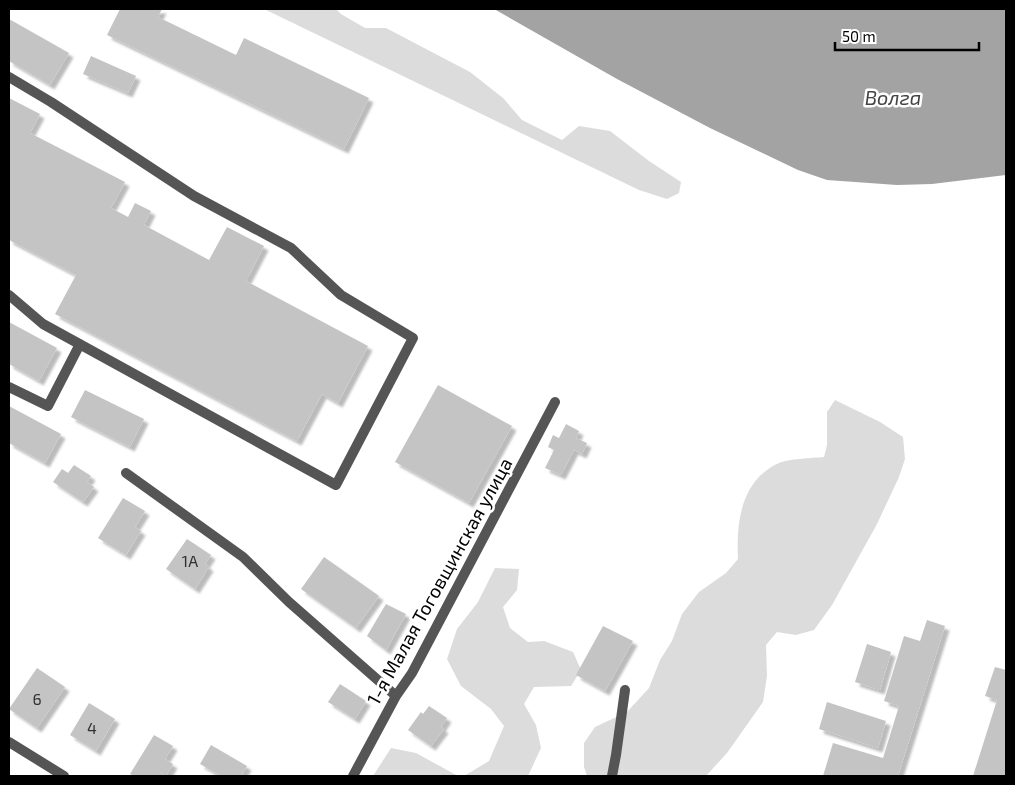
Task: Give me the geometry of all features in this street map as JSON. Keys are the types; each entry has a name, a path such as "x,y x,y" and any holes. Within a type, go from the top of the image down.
{"street":[{"path":"9,77 59,107 194,196 291,248 340,295 413,338 336,485 43,324 9,295"},
{"path":"9,387 48,406 80,344"},
{"name":"1-я Малая Тоговщинская улица","path":"353,776 396,696 412,673 555,402"},
{"path":"126,473 243,557 289,602 396,696"},
{"path":"612,776 625,690"},
{"path":"9,742 64,776"}],"shaded area":[{"path":"264,9 336,9 365,28 386,28 470,72 503,98 522,120 562,140 579,126 610,131 649,161 681,182 679,193 667,199 639,190"},
{"path":"835,400 880,422 903,437 905,459 899,477 877,524 832,605 814,630 796,635 777,632 766,645 767,676 763,702 727,753 706,776 587,776 584,767 584,743 595,727 627,712 649,688 660,660 672,641 682,614 699,592 726,573 738,559 740,517 749,491 756,480 766,470 779,463 824,457 827,445 827,412"},
{"path":"495,568 519,569 517,590 503,607 510,628 528,642 544,641 573,652 581,670 571,686 534,687 524,704 536,725 541,748 528,776 464,776 489,761 504,726 491,709 461,686 447,659 457,629 478,602"},
{"path":"391,748 416,753 458,776 373,776"}],"water":[{"name":"Волга","path":"494,9 1006,9 1006,175 932,184 897,185 827,180 798,170 710,128 617,79"}],"building":[{"path":"120,9 162,9 158,17 236,55 244,38 369,98 344,149 107,35"},
{"path":"9,19 69,53 50,85 9,61"},
{"path":"91,56 136,76 128,93 83,74"},
{"path":"9,98 40,114 30,133 125,182 111,208 128,217 135,203 151,211 144,225 209,260 227,227 264,246 246,281 368,346 338,403 322,394 297,441 55,314 76,275 9,240"},
{"path":"9,322 57,348 39,381 9,364"},
{"path":"438,385 512,426 469,503 395,462"},
{"path":"85,390 144,419 130,447 71,417"},
{"path":"9,406 61,434 45,463 9,443"},
{"path":"566,424 579,431 576,438 587,443 582,454 574,450 561,475 545,468 554,450 548,447 553,435 559,438"},
{"path":"74,465 91,476 87,482 94,487 83,502 53,482 62,469 68,473"},
{"path":"123,498 145,511 135,527 141,531 126,555 98,538"},
{"path":"187,539 211,555 205,564 209,567 195,589 166,569"},
{"path":"324,557 379,596 356,628 301,589"},
{"path":"386,604 406,614 386,650 367,636"},
{"path":"927,620 945,626 898,776 823,776 833,743 883,758 899,706 884,701 904,636 920,641"},
{"path":"603,626 633,641 605,691 576,675"},
{"path":"867,644 891,652 880,690 855,682"},
{"path":"995,667 1006,670 1006,776 973,776 997,700 985,696"},
{"path":"37,668 65,687 37,728 9,709"},
{"path":"340,684 366,701 355,719 328,702"},
{"path":"827,702 886,721 878,748 819,729"},
{"path":"89,703 115,719 96,751 70,735"},
{"path":"429,706 447,718 441,727 444,729 431,746 408,730 421,712 423,714"},
{"path":"154,735 173,746 165,759 173,764 166,776 161,773 158,776 134,776 130,774"},
{"path":"211,745 247,766 241,776 221,776 200,764"}]}
